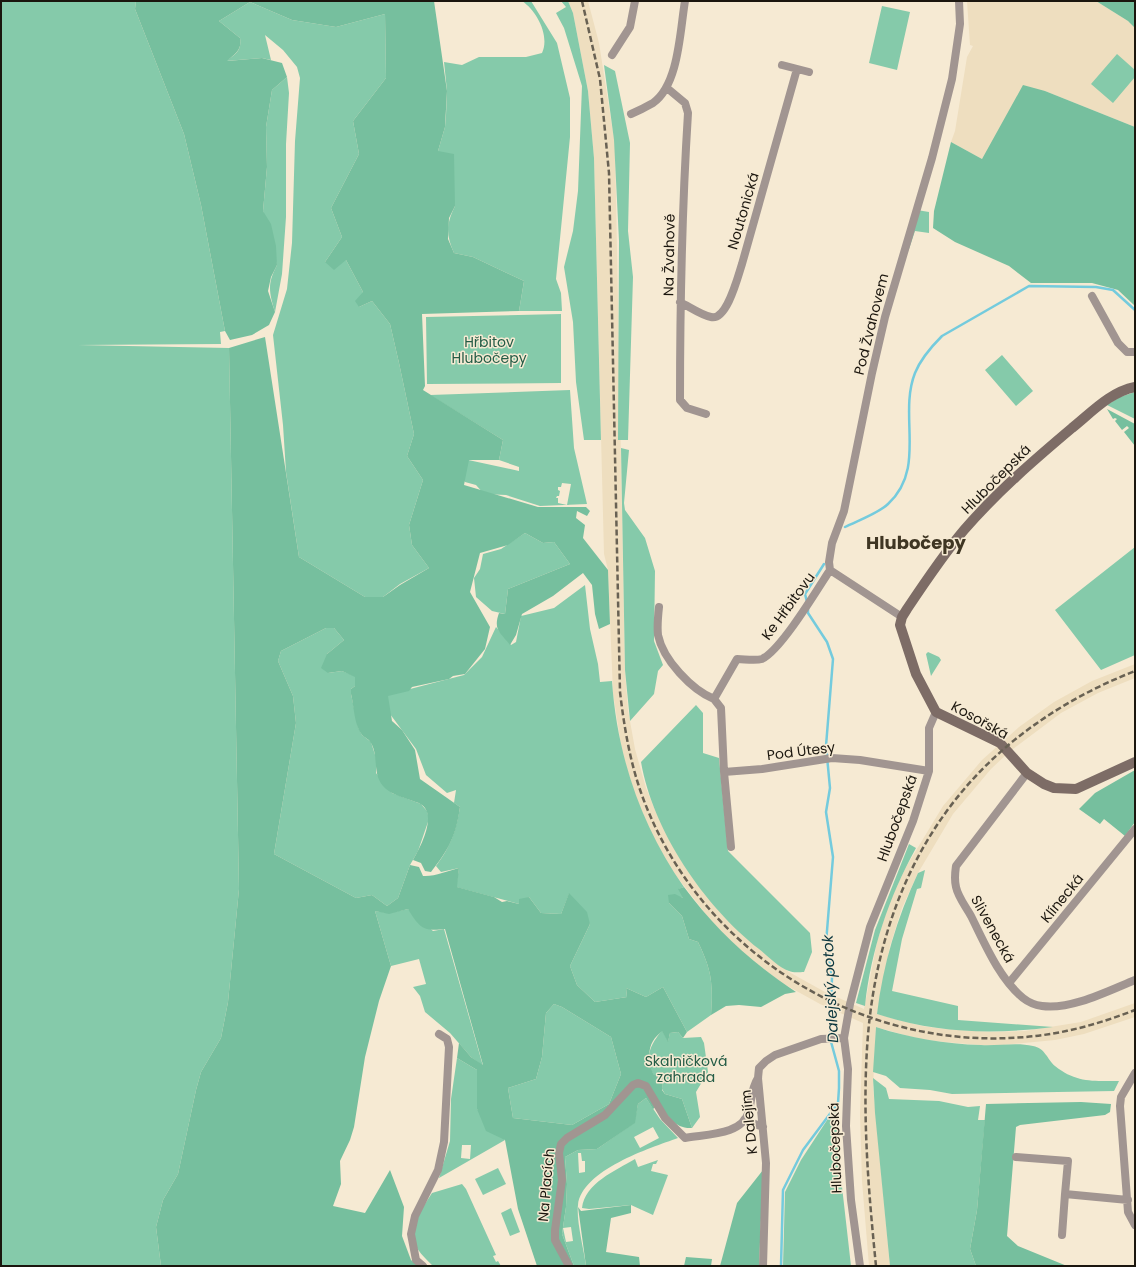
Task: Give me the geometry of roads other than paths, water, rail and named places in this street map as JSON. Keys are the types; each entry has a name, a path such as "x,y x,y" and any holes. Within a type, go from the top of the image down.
{"street":[{"path":"612,55 630,27 635,1"},
{"path":"631,114 654,102 667,88 674,66 685,1"},
{"name":"Pod Žvahovem","path":"830,570 829,562 832,543 844,511 885,317 932,158 952,79 960,24 959,1"},
{"path":"782,65 809,72"},
{"name":"Noutonická","path":"680,302 711,318 718,317 722,314 742,264 797,69"},
{"name":"Na Žvahově","path":"667,88 684,103 688,113 683,195 680,302 680,400 687,408 706,414"},
{"path":"1092,296 1118,343 1127,352 1135,352"},
{"name":"Hlubočepská","path":"902,617 960,534 1016,476 1111,396 1119,391 1135,387"},
{"path":"830,570 902,617 900,623 911,663 936,712"},
{"name":"Ke Hřbitovu","path":"714,699 737,659 760,660 769,655 803,613 830,570"},
{"path":"659,607 658,636 670,662 702,694 714,699 721,708 724,772 731,847"},
{"name":"Hlubočepská","path":"860,1266 851,1200 846,1126 848,1069 844,1038 850,1004 870,927 913,821 929,771 929,728 936,712"},
{"name":"Kosořská","path":"936,712 1000,743 1027,773 1044,784 1054,788 1066,790 1083,786 1135,762"},
{"name":"Pod Útesy","path":"724,772 762,769 832,758 860,760 929,771"},
{"name":"Slivenecká","path":"1027,773 958,862 954,876 956,887 992,958 1009,983 1024,998 1033,1004 1055,1007 1069,1005 1135,980"},
{"name":"Klínecká","path":"1009,983 1135,829"},
{"path":"423,1266 416,1260 411,1234 415,1216 438,1170 444,1142 449,1047 448,1039 439,1034"},
{"name":"K Dalejím","path":"763,1266 766,1166 758,1078 759,1068 766,1061 776,1055 821,1039 844,1038"},
{"path":"1135,1073 1121,1097 1120,1106 1128,1212 1135,1225"},
{"path":"758,1078 753,1086 749,1110 744,1120 763,1127"},
{"name":"Na Placích","path":"569,1266 555,1240 562,1180 559,1153 562,1144 567,1138 605,1115 632,1085 638,1084 646,1086 665,1118 685,1138 734,1129 744,1120"},
{"path":"1016,1157 1068,1161 1062,1235"},
{"path":"1065,1194 1128,1200"}],"waterway":[{"name":"Dalejský potok","path":"845,527 874,514 888,504 900,490 906,474 909,458 909,407 915,373 920,362 942,336 1029,286 1096,287 1113,290 1135,310"},
{"name":"Dalejský potok","path":"807,602 805,594 824,564"},
{"name":"Dalejský potok","path":"781,1266 783,1190 803,1150 838,1103 839,1088 839,1071 830,1038 832,977 826,943 833,857 826,812 830,788 826,746 833,659 827,642 808,613 808,609"}],"railway":[{"path":"582,1 600,79 609,173 620,692 624,723 638,784 649,813 676,865 712,912 753,952 801,985 853,1011 908,1028 966,1037 1025,1037 1039,1036 1081,1028 1135,1010"},
{"path":"876,1266 866,1145 867,1054 869,1024 879,963 896,906 919,854 950,807 986,765 1029,729 1079,697 1135,671"}],"district":[{"name":"Hlubočepy","path":"916,542"}],"park label":[{"name":"Hřbitov Hlubočepy","path":"489,350"},
{"name":"Skalničková zahrada","path":"686,1070"}]}
